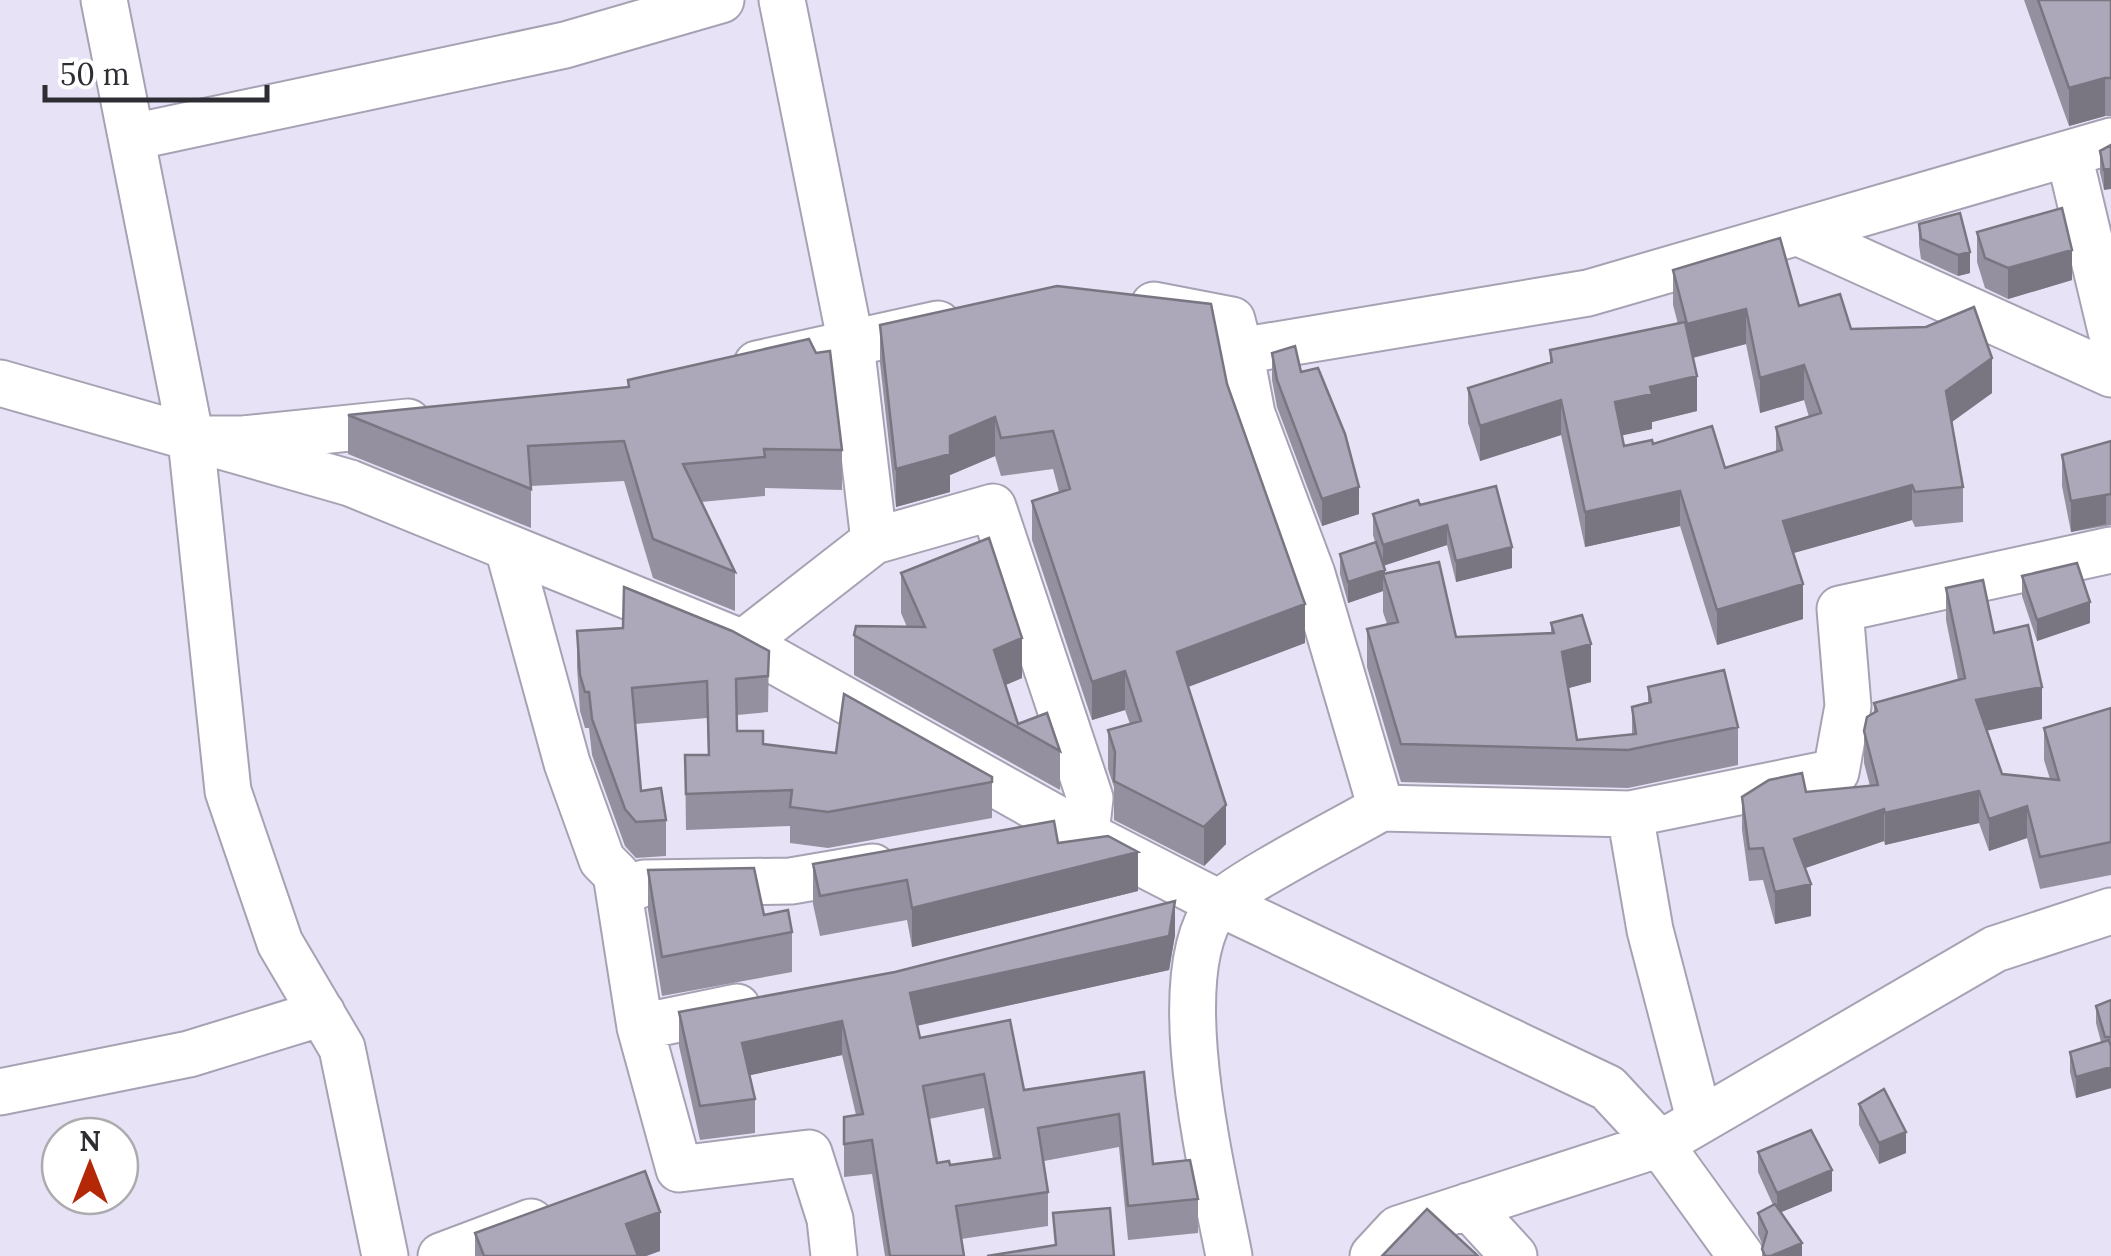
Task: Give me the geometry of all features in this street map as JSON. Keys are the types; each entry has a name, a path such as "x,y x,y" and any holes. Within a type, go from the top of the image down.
{"street":[{"path":"104,0 191,439 228,791 280,942 342,1048 385,1256"},
{"path":"133,137 564,45 721,0"},
{"path":"782,0 851,344 874,541"},
{"path":"1240,351 1588,293 2090,148 2111,331"},
{"path":"1799,233 2111,374"},
{"path":"1112,302 1232,320 1252,414 1312,574 1380,808"},
{"path":"719,372 980,315"},
{"path":"0,383 350,483 743,643 1082,832 1204,895 1608,1088 1660,1144 1740,1256"},
{"path":"191,439 243,439 454,416"},
{"path":"743,643 874,541 993,506 1090,798 1082,832"},
{"path":"508,548 567,763 602,860 616,874 661,1175 809,1153 830,1219 834,1256"},
{"path":"1152,914 1204,895 1380,808 1630,814 1836,772 1848,706 1840,609 2111,550"},
{"path":"1630,814 1650,930 1699,1118"},
{"path":"1021,840 1082,832"},
{"path":"619,893 644,884 792,882 907,861"},
{"path":"1204,895 1194,986 1198,1097 1229,1256"},
{"path":"1373,1256 1398,1229 1660,1144 1995,949 2111,911"},
{"path":"640,1028 784,998"},
{"path":"0,1092 189,1054 322,1013"},
{"path":"1468,1206 1514,1256"},
{"path":"441,1256 570,1207"}],"building":[{"path":"2038,0 2111,0 2111,78 2069,88"},
{"path":"2111,145 2111,168 2104,170 2100,151"},
{"path":"2062,208 2072,250 2008,268 1985,258 1977,232"},
{"path":"1960,213 1970,252 1958,255 1921,239 1919,224"},
{"path":"1780,238 1799,306 1840,294 1851,329 1926,327 1974,307 1992,358 1946,391 1963,487 1915,492 1912,485 1783,521 1803,584 1717,610 1680,491 1585,512 1561,400 1480,426 1468,388 1552,362 1550,350 1685,322 1697,376 1650,387 1652,394 1615,402 1624,446 1652,440 1653,444 1712,426 1725,468 1782,450 1776,427 1821,413 1804,365 1760,378 1746,309 1687,324 1673,270"},
{"path":"1057,286 1211,304 1227,384 1305,604 1177,652 1226,805 1204,827 1114,781 1115,752 1108,730 1141,721 1125,671 1092,682 1032,501 1070,489 1053,431 1001,438 995,417 950,436 950,454 896,469 880,325"},
{"path":"809,339 816,353 830,351 842,450 764,449 765,457 683,464 735,572 653,539 624,441 528,446 531,489 348,415 629,387 628,380"},
{"path":"1295,346 1301,372 1318,368 1345,434 1359,487 1322,499 1277,380 1272,353"},
{"path":"2111,441 2111,494 2071,501 2062,455"},
{"path":"1496,486 1512,547 1456,561 1447,525 1383,545 1373,514 1418,500 1420,505"},
{"path":"989,538 1022,638 994,650 1018,724 1047,713 1060,751 854,635 856,626 925,627 901,573"},
{"path":"1376,542 1385,570 1348,582 1340,554"},
{"path":"1439,562 1456,637 1554,633 1551,623 1582,615 1591,644 1562,652 1577,740 1636,734 1632,707 1651,702 1648,687 1724,670 1738,727 1628,750 1401,744 1367,629 1398,622 1383,574"},
{"path":"2077,563 2090,602 2037,620 2022,576"},
{"path":"1983,580 1994,633 2028,625 2042,687 1976,700 2002,774 2059,780 2044,728 2111,708 2111,842 2040,857 2027,806 1989,819 1979,791 1885,813 1884,809 1794,839 1811,884 1775,892 1763,848 1749,849 1742,797 1769,780 1802,773 1806,792 1878,785 1864,731 1867,717 1877,711 1874,703 1965,678 1946,588"},
{"path":"624,587 732,631 769,651 768,676 736,679 737,731 763,731 763,744 836,753 844,694 992,777 992,782 828,812 790,807 792,790 686,794 685,755 709,755 707,681 632,688 641,791 661,788 666,820 636,822 625,809 592,719 589,692 585,692 580,675 577,631 623,628"},
{"path":"1054,821 1058,843 1108,836 1138,852 912,908 907,880 820,896 813,864"},
{"path":"754,868 764,915 788,910 792,932 662,957 648,870"},
{"path":"1175,901 1169,936 910,993 920,1038 1010,1020 1024,1090 1144,1072 1153,1164 1190,1160 1198,1199 1128,1206 1119,1114 1038,1128 1048,1192 956,1206 964,1256 890,1256 872,1140 844,1144 844,1117 863,1114 842,1021 742,1043 755,1099 700,1106 679,1012 895,972","holes":["984,1074 1000,1158 950,1165 949,1161 937,1163 923,1086"]},
{"path":"2111,1000 2111,1037 2105,1037 2096,1006"},
{"path":"2109,1040 2111,1067 2076,1077 2070,1052"},
{"path":"1884,1089 1906,1132 1879,1143 1859,1104"},
{"path":"1811,1130 1832,1170 1777,1193 1758,1152"},
{"path":"645,1171 660,1212 626,1224 638,1256 484,1256 475,1233"},
{"path":"1775,1204 1802,1243 1765,1256 1762,1249 1767,1232 1758,1213"},
{"path":"1110,1208 1114,1256 987,1256 1056,1245 1053,1213"},
{"path":"1427,1209 1478,1256 1382,1256"}]}
